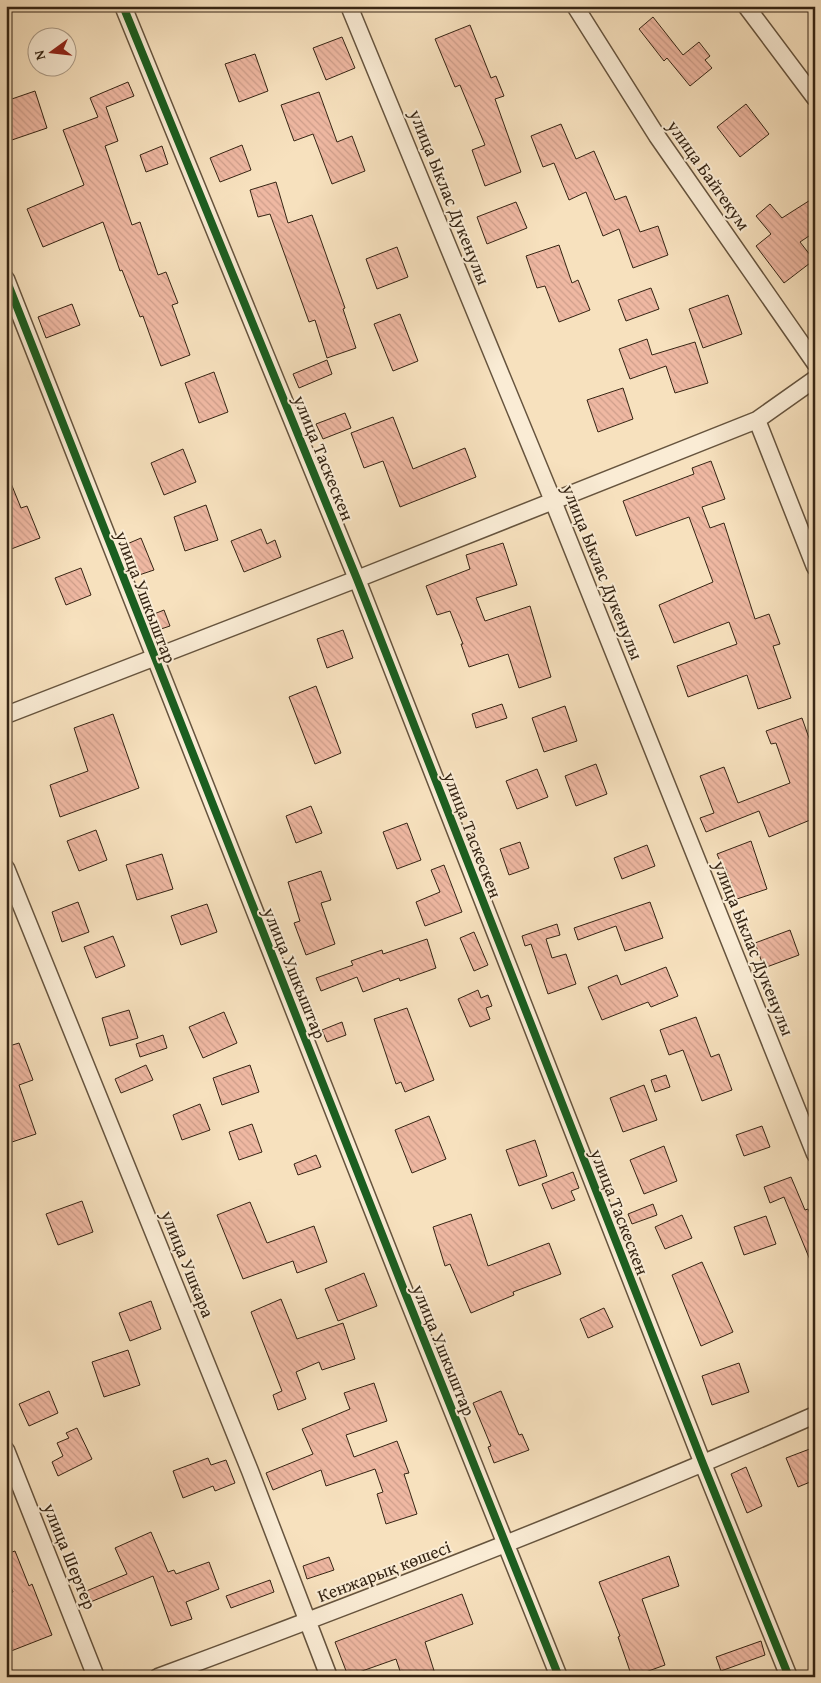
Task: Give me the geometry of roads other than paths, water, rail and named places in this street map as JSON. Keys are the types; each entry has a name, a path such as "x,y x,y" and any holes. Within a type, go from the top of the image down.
{"street":[{"name":"улица Таскескен","path":"124,6 357,579 703,1464 789,1677"},
{"name":"улица Ыклас Дукенулы","path":"350,6 553,501 815,1154"},
{"name":"улица Байгекум","path":"575,6 657,136 815,363"},
{"path":"746,6 815,98"},
{"name":"улица Ушкыштар","path":"6,279 154,658 560,1677"},
{"path":"6,715 357,579 757,420 815,379"},
{"path":"757,420 815,567"},
{"name":"улица Ушкара","path":"6,868 250,1471 329,1677"},
{"name":"Кенжарық көшесі","path":"158,1677 506,1545 703,1464 815,1415"},
{"name":"улица Шертер","path":"6,1450 96,1677"}]}
